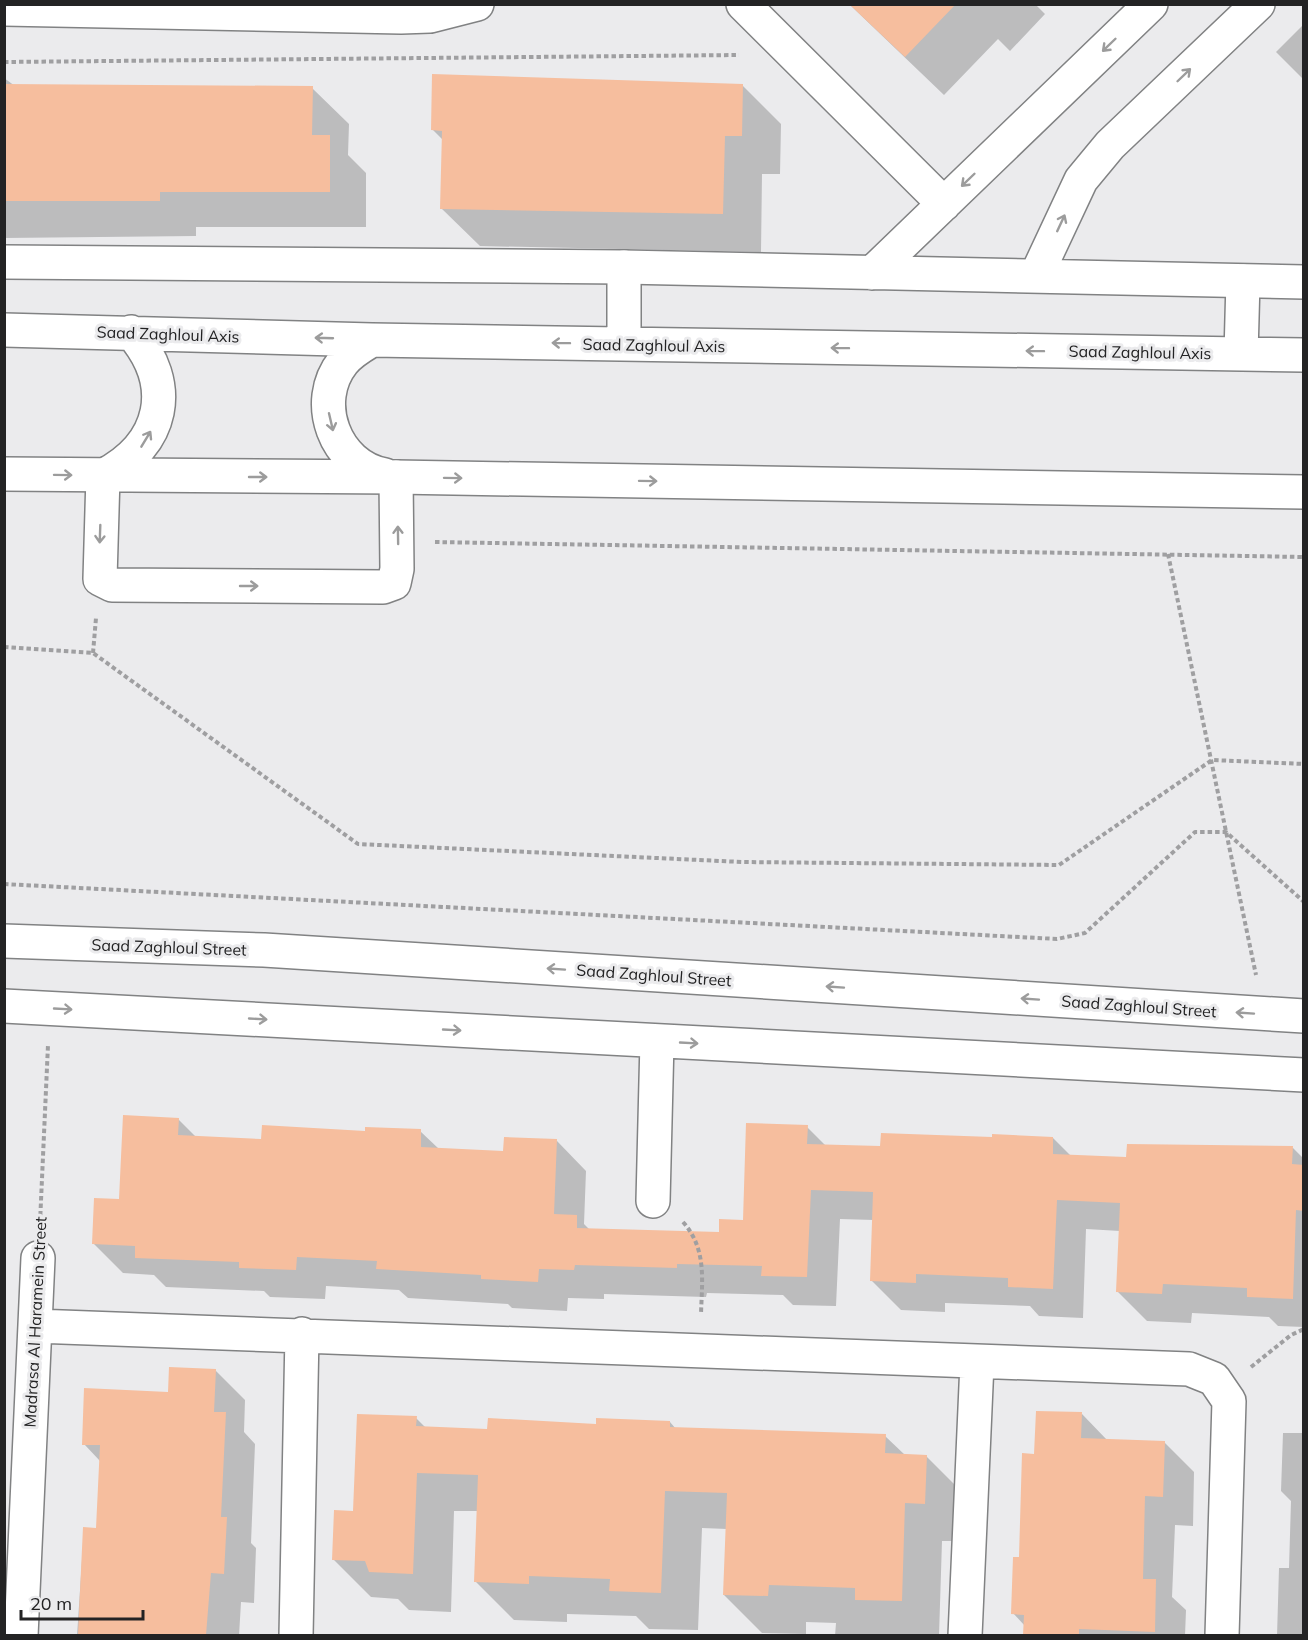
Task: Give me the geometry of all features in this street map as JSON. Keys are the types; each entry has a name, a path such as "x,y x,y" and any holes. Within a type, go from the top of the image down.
{"street":[{"path":"4,9 328,10 430,16 477,4"},
{"path":"743,4 944,204"},
{"path":"872,273 1151,4"},
{"path":"1036,276 1081,180 1110,145 1258,4"},
{"path":"4,262 624,267 1304,282"},
{"path":"624,267 624,344"},
{"path":"1242,354 1243,281"},
{"name":"Saad Zaghloul Axis","path":"4,330 372,340 1304,355"},
{"path":"103,476 121,466 137,453 149,435 157,416 159,398 155,371 143,346 131,332"},
{"path":"372,340 342,363 333,380 328,399 329,418 335,437 345,452 359,465 377,474 396,477"},
{"path":"4,474 396,477 1304,492"},
{"path":"103,476 100,579 112,585 384,587 394,583 398,541 396,477"},
{"name":"Saad Zaghloul Street","path":"4,941 264,950 1304,1016"},
{"path":"4,1006 1304,1075"},
{"path":"653,1201 657,1041"},
{"name":"Madrasa Al Haramein Street","path":"21,1635 38,1258"},
{"path":"35,1326 302,1334 977,1363 1189,1369 1214,1379 1223,1389 1230,1415 1222,1635"},
{"path":"296,1635 302,1334"},
{"path":"965,1635 977,1363"}],"path":[{"path":"4,62 793,54"},
{"path":"398,541 1304,557"},
{"path":"1168,554 1264,1014"},
{"path":"4,647 93,653 358,844 742,862 1059,865 1212,760 1304,764"},
{"path":"4,885 1057,939 1085,933 1195,832 1226,832 1304,902"},
{"name":"Madrasa Al Haramein Street","path":"38,1258 50,1008"},
{"path":"653,1201 674,1213 694,1235 703,1261 700,1351"},
{"path":"1223,1389 1292,1335 1304,1329"}],"building":[{"path":"849,4 956,4 905,57"},
{"path":"432,74 743,84 742,136 725,136 723,214 440,209 442,131 431,130"},
{"path":"4,84 313,86 312,135 330,135 330,192 160,192 160,201 4,201"},
{"path":"123,1115 179,1118 178,1135 261,1139 262,1125 365,1131 365,1127 421,1129 421,1147 503,1151 504,1137 557,1139 554,1214 577,1215 577,1228 719,1232 719,1219 743,1220 746,1123 808,1125 807,1144 880,1146 881,1133 992,1137 992,1134 1053,1137 1053,1154 1126,1157 1127,1144 1293,1146 1292,1164 1304,1165 1304,1211 1296,1210 1293,1299 1247,1297 1247,1288 1163,1284 1162,1294 1116,1292 1120,1203 1057,1200 1053,1289 1008,1287 1008,1278 916,1274 916,1283 870,1281 873,1192 811,1190 807,1277 761,1276 762,1266 677,1264 677,1268 575,1265 574,1270 539,1269 538,1282 481,1279 481,1275 376,1269 377,1261 297,1257 296,1270 239,1268 239,1262 135,1258 135,1246 92,1244 94,1198 119,1199"},
{"path":"169,1367 216,1369 214,1412 226,1412 221,1517 227,1517 224,1574 211,1573 206,1635 78,1635 83,1527 96,1528 100,1445 82,1445 84,1388 168,1392"},
{"path":"1036,1411 1082,1412 1081,1438 1165,1441 1163,1497 1145,1496 1143,1579 1156,1579 1155,1632 1079,1629 1079,1635 1023,1635 1024,1615 1011,1614 1013,1557 1019,1557 1022,1453 1034,1454"},
{"path":"357,1414 417,1416 416,1426 487,1429 488,1418 596,1424 596,1418 670,1421 670,1427 886,1434 885,1453 927,1455 925,1504 905,1503 902,1601 855,1600 855,1588 769,1585 768,1596 723,1595 727,1493 665,1491 661,1593 609,1591 610,1579 529,1576 529,1584 474,1582 478,1475 417,1473 413,1574 369,1572 365,1561 332,1560 334,1510 353,1511"}]}
